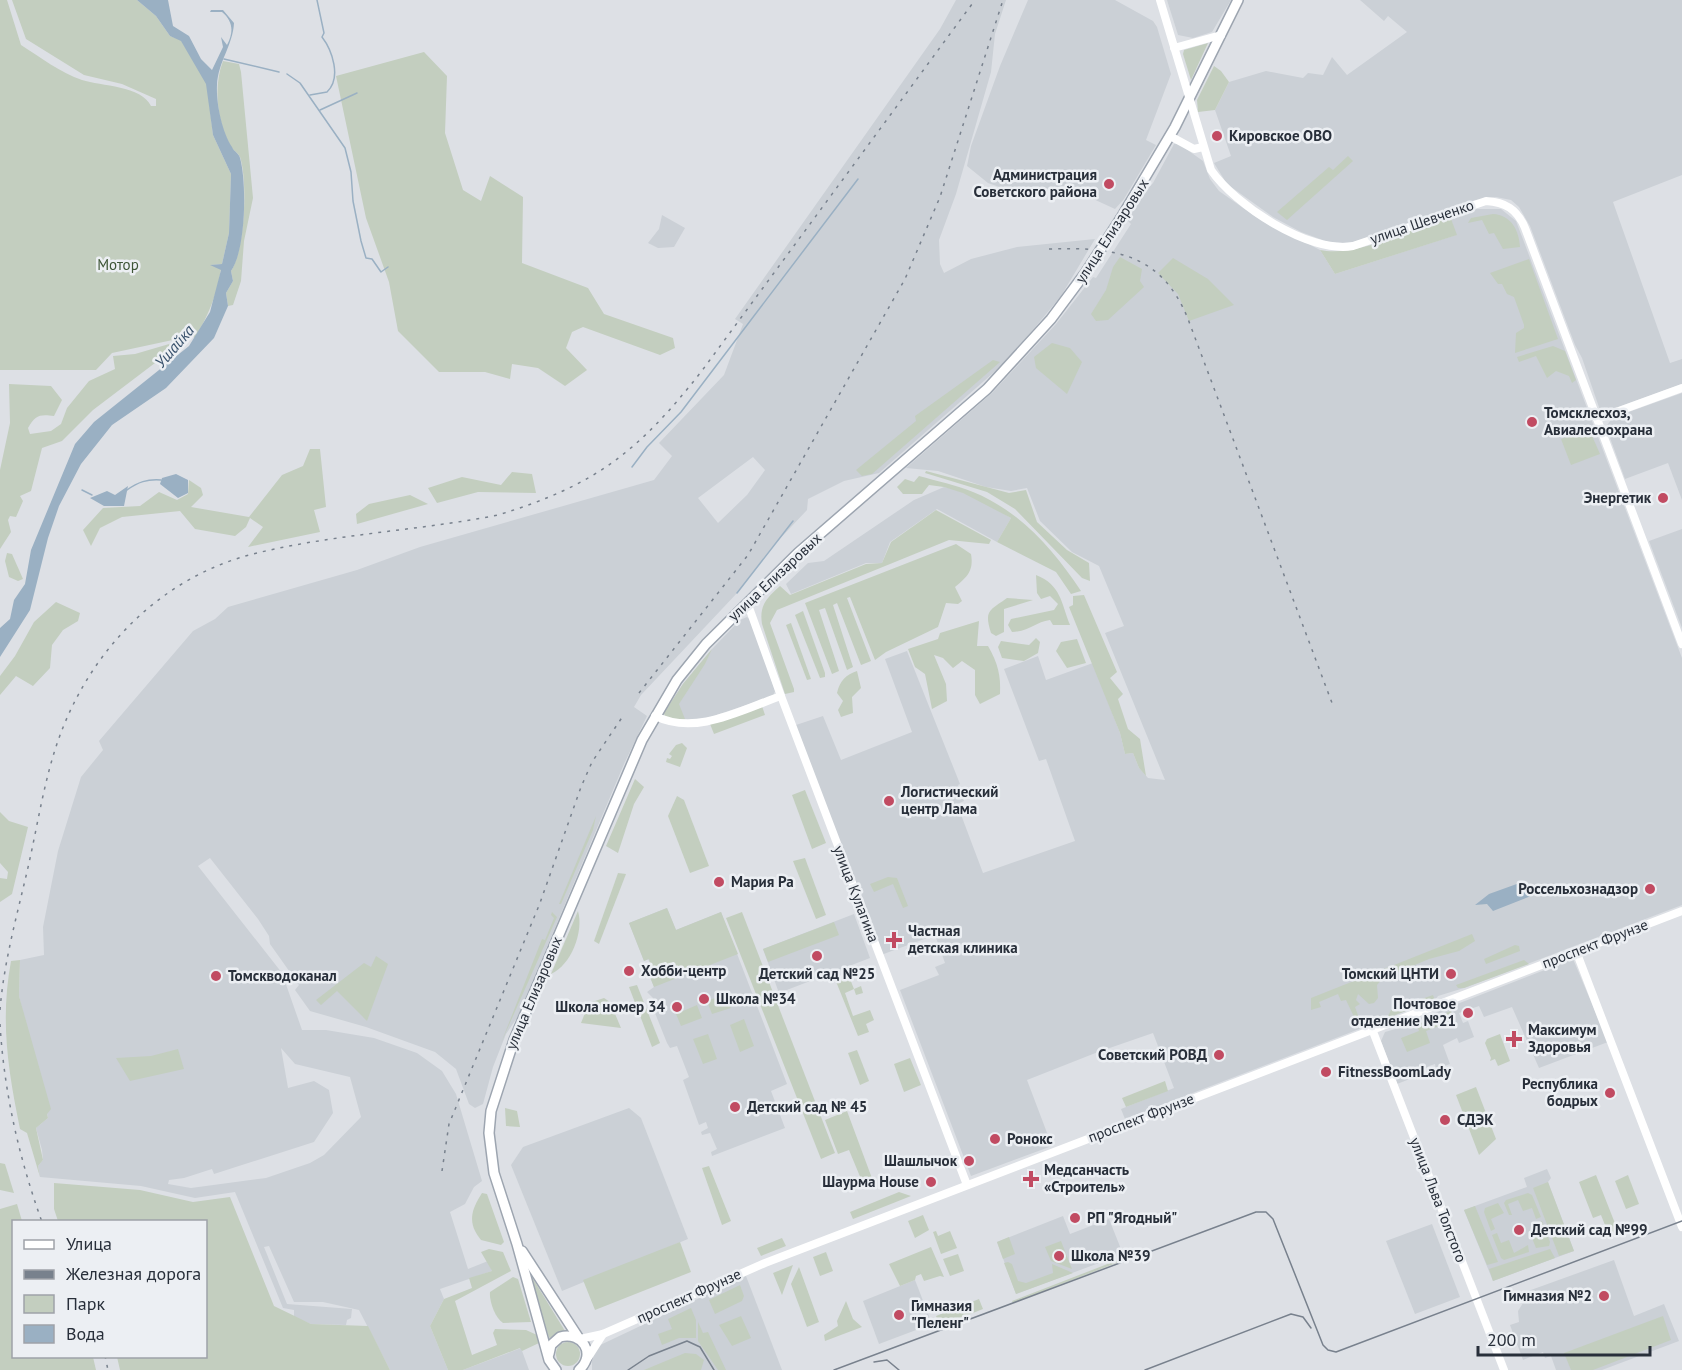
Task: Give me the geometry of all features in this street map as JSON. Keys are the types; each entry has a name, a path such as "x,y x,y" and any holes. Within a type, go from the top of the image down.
{"main road":[{"name":"улица Елизаровых","path":"555,1370 548,1356 517,1244 494,1173 489,1132 493,1100 527,1008 630,766 655,716 677,680 706,644 747,602 866,493 987,389 1051,319 1086,272 1170,136 1238,0"},
{"name":"улица Елизаровых","path":"517,1244 587,1347 585,1365"},
{"path":"548,1356 555,1340 566,1335 579,1338"}],"street":[{"name":"улица Шевченко","path":"1160,0 1211,170 1223,187 1268,219 1326,247 1353,246 1474,203 1495,201 1509,206 1525,228 1682,644"},
{"path":"1174,48 1221,35"},
{"path":"1170,136 1194,149 1203,147"},
{"path":"1597,419 1682,388"},
{"name":"улица Кулагина","path":"747,602 967,1185"},
{"path":"655,716 682,725 703,723 781,696"},
{"name":"проспект Фрунзе","path":"579,1338 603,1334 757,1267 1682,911"},
{"path":"1576,951 1682,1227"},
{"name":"улица Льва Толстого","path":"1372,1029 1504,1370"},
{"path":"585,1365 603,1334"}],"shaded area":[{"path":"956,0 1006,0 995,34 991,72 956,194 939,240 940,264 944,273 971,259 1017,247 1095,239 1061,296 1008,360 879,473 844,481 808,499 807,510 774,545 738,592 641,695 634,707 647,716 624,764 517,1018 506,1034 493,1067 483,1104 475,1108 469,1104 456,1069 435,1052 366,1027 310,1011 295,990 299,985 270,944 269,936 258,919 210,858 198,866 282,973 302,1030 326,1030 374,1038 417,1053 442,1071 456,1094 482,1181 474,1187 465,1204 450,1212 468,1269 488,1261 492,1271 440,1289 444,1299 430,1326 448,1370 390,1370 359,1310 323,1302 294,1302 269,1246 264,1247 287,1304 352,1309 351,1318 347,1320 346,1325 311,1324 294,1317 294,1310 283,1308 235,1192 195,1198 141,1186 40,1177 38,1166 43,1160 36,1128 48,1118 19,996 20,960 44,955 43,927 58,851 81,777 103,750 99,741 193,631 215,619 228,607 357,570 420,547 654,480 672,456 659,443 724,375 743,324 735,319 940,29","holes":["753,457 765,470 747,495 718,523 698,498","281,1048 295,1064 350,1077 361,1117 324,1155 310,1163 266,1178 191,1188 168,1184 169,1180 212,1169 214,1174 314,1142 333,1113 329,1090 314,1081 288,1088"]},
{"path":"1028,0 1115,0 1153,21 1157,27 1171,74 1146,140 1156,145 1124,199 1115,209 1065,186 1026,192 1008,190 988,183 967,166 971,146 1000,66"},
{"path":"1167,0 1231,0 1212,32 1193,38 1178,35"},
{"path":"1360,0 1682,0 1682,175 1613,202 1670,363 1682,359 1682,384 1607,411 1600,410 1530,226 1519,207 1511,200 1496,197 1475,200 1351,243 1328,242 1301,232 1273,217 1227,184 1214,163 1231,156 1215,110 1229,82 1266,71 1303,78 1308,73 1323,75 1332,57 1347,75 1407,32 1388,16 1384,21"},
{"path":"1174,144 1179,144 1203,161 1210,179 1219,191 1256,217 1320,250 1335,274 1456,235 1450,216 1475,209 1501,209 1516,221 1682,658 1682,905 1438,996 1435,1000 1125,1119 1121,1109 1174,1088 1153,1033 1098,1052 1027,1080 1052,1146 971,1176 900,990 939,975 935,967 945,963 935,935 881,955 793,726 823,716 841,760 912,732 885,659 907,651 960,784 958,785 964,801 957,804 983,873 1075,841 1046,759 1039,761 1004,669 1038,656 1046,680 1093,663 1120,733 1125,754 1133,753 1139,768 1148,778 1165,780 1105,633 1124,626 1099,566 1072,552 1040,521 1027,488 1011,491 986,487 938,471 906,468 992,393 1056,324 1093,277 1096,278 1131,224 1128,221 1139,198 1153,183"},
{"path":"662,215 685,228 674,247 658,248 648,243 659,229"},
{"path":"1682,393 1682,500 1668,463 1625,479 1606,427 1612,418"},
{"path":"944,487 967,492 1011,518 997,542 937,509 890,542 882,563 866,563 791,594 786,584 808,563 824,561 914,500"},
{"path":"1682,529 1682,628 1649,541"},
{"path":"747,617 752,621 775,691 773,696 702,720 683,723 664,713 683,684 712,649 740,620"},
{"name":"Школа №34","path":"667,908 676,930 721,912 787,1084 771,1091 785,1128 712,1156 711,1152 717,1149 710,1133 702,1135 701,1132 708,1128 706,1122 699,1125 683,1080 689,1077 677,1046 670,1048 651,1003 653,998 647,992 654,987 646,967 651,965 648,959 644,961 629,923"},
{"name":"Детский сад №25","path":"854,914 870,958 779,993 763,949"},
{"path":"1573,959 1608,1042 1539,1068 1512,1007 1484,1017 1479,1006 1459,1013 1463,1023 1468,1021 1474,1037 1459,1043 1457,1038 1443,1045 1450,1064 1436,1069 1435,1064 1429,1066 1419,1072 1420,1075 1397,1084 1381,1041 1385,1032 1416,1023 1421,1018"},
{"path":"629,1108 641,1118 688,1239 562,1291 511,1165 523,1147"},
{"name":"Детский сад №99","path":"1547,1169 1551,1178 1548,1182 1574,1251 1493,1281 1464,1210 1527,1187 1524,1178"},
{"name":"Школа №39","path":"1063,1216 1070,1234 1109,1219 1123,1254 1016,1294 997,1242"},
{"path":"1432,1224 1460,1297 1415,1314 1386,1241"},
{"path":"1614,1260 1634,1316 1664,1304 1679,1341 1602,1370 1556,1370 1551,1356 1545,1358 1543,1352 1523,1360 1510,1325 1519,1322 1518,1311 1523,1303 1520,1294"},
{"path":"746,1276 782,1370 592,1370 592,1357 596,1347"},
{"name":"Гимназия \"Пеленг\"","path":"915,1280 932,1324 879,1344 863,1301"},
{"path":"521,1348 529,1370 463,1370"}],"green space":[{"name":"Мотор","path":"0,0 7,0 21,45 74,77 139,94 151,106 156,106 156,99 122,84 84,75 26,39 12,0 137,0 156,16 170,36 181,40 207,84 213,135 231,174 229,233 222,264 211,265 221,269 219,279 211,305 195,338 185,332 182,338 112,353 96,370 0,370"},
{"path":"1208,43 1191,80 1183,54 1184,50"},
{"path":"424,52 447,76 445,133 463,190 481,201 490,176 523,197 522,263 588,288 604,314 673,338 675,348 660,355 583,327 572,332 566,348 587,370 565,386 538,368 512,364 510,379 485,372 439,372 398,331 389,282 366,218 336,76"},
{"path":"223,61 239,64 241,72 253,198 244,241 241,281 233,305 228,306 226,293 233,281 231,271 236,261 242,232 244,182 240,157 226,137 220,116 217,93"},
{"path":"1214,66 1229,82 1215,110 1198,112 1197,100"},
{"path":"1348,156 1353,161 1287,220 1277,212 1329,167 1333,170"},
{"path":"1493,214 1505,217 1513,224 1520,247 1503,249 1494,233 1489,234 1482,220 1468,223 1471,218"},
{"path":"1450,216 1457,235 1335,274 1320,250 1351,250 1368,246"},
{"path":"1120,257 1142,269 1140,281 1144,287 1108,320 1096,321 1091,314 1106,290 1113,267"},
{"path":"1173,258 1208,279 1234,305 1189,321 1178,294 1158,273"},
{"path":"1529,259 1558,339 1515,353 1516,333 1524,328 1524,325 1514,297 1507,294 1502,284 1498,284 1490,273"},
{"path":"176,342 180,344 93,410 62,441 42,448 31,491 20,496 23,501 16,517 10,516 8,520 11,532 0,549 0,470 10,423 9,384 51,386 62,400 54,416 38,416 28,428 30,434 51,431 61,424 67,408 89,381 115,369 113,356 135,354"},
{"path":"1052,343 1070,348 1082,362 1067,394 1036,368 1034,357"},
{"path":"1553,346 1565,351 1576,380 1572,383 1569,376 1556,371 1547,378 1536,356 1519,362 1517,357"},
{"path":"993,360 1000,362 872,474 862,476 856,470 916,421 915,416"},
{"path":"1589,429 1600,454 1571,465 1561,439"},
{"path":"310,449 320,449 326,507 314,510 320,532 248,547 263,527 250,518 246,527 235,536 195,529 180,511 122,517 100,528 91,546 83,530 103,508 140,506 159,492 177,500 188,494 189,480 201,488 203,495 191,507 249,517 282,475 303,466"},
{"path":"926,471 1009,493 1026,490 1037,522 1067,550 1089,563 1090,581 1082,578 1015,509 987,492 925,473"},
{"path":"512,472 532,474 536,493 478,492 437,503 428,488 462,477 501,485"},
{"path":"919,476 973,492 1006,510 1047,546 1081,591 1071,594 1056,572 997,542 1011,518 963,493 944,487 929,485 922,494 903,494 897,487 905,479 914,482"},
{"path":"410,495 428,504 357,524 356,514 369,504"},
{"path":"936,510 991,540 989,544 949,540 777,610 770,623 794,689 794,692 785,694 762,624 763,607 768,598 780,586 790,595 866,564 882,563 891,542"},
{"path":"956,544 971,554 972,560 969,573 955,587 962,601 958,604 946,603 938,627 886,652 875,660 850,597 847,598 871,661 861,665 837,603 833,605 853,667 847,670 825,608 819,610 839,671 832,674 805,603"},
{"path":"7,553 12,554 23,579 18,581 9,577 5,561"},
{"path":"1036,575 1055,589 1070,625 1053,625 1050,620 1012,632 1008,625 1011,619 1054,610 1058,604 1050,596 1041,599 1037,593"},
{"path":"1084,595 1117,672 1110,678 1123,694 1118,699 1128,729 1140,739 1146,776 1139,768 1133,753 1125,754 1120,733 1069,607 1073,605 1073,596"},
{"path":"1007,598 1033,600 1004,609 1004,632 996,636 991,633 988,615 992,609"},
{"path":"56,602 80,613 78,621 63,630 52,645 50,668 33,686 16,676 0,695 0,676 15,656 34,622"},
{"path":"803,611 825,677 820,678 795,615"},
{"path":"979,621 977,646 988,646 991,652 998,670 1000,694 980,704 975,695 975,670 962,661 953,668 943,658 934,655 946,684 947,701 932,709 925,674 915,667 908,649 938,639 940,633"},
{"path":"791,623 811,679 807,680 786,625"},
{"path":"1036,638 1040,642 1038,653 1024,661 1002,658 998,647 1001,641 1029,645"},
{"path":"1077,639 1086,663 1067,668 1056,651 1061,642"},
{"path":"712,649 679,704 685,719 683,723 665,717 664,713 683,684"},
{"path":"857,671 861,688 852,697 853,713 841,717 838,710 843,701 837,693 838,688 844,679"},
{"path":"762,706 765,715 714,734 710,724"},
{"path":"682,743 687,748 680,767 666,762 667,758 670,759 672,756 669,754 676,745"},
{"path":"635,779 644,787 634,804 618,853 606,846"},
{"path":"805,790 826,843 812,849 792,795"},
{"path":"677,796 684,800 709,866 690,873 668,816"},
{"path":"0,812 9,821 28,827 12,894 0,902 0,878 7,879 8,872 0,863"},
{"path":"596,816 593,830 561,904 559,904"},
{"path":"805,858 826,915 816,919 793,861"},
{"path":"618,873 626,874 599,944 594,941"},
{"path":"888,877 897,878 908,906 903,908 893,884 874,892 870,884"},
{"path":"667,908 676,930 721,912 738,954 654,987 646,967 651,966 649,959 644,961 629,923"},
{"path":"578,911 579,928 574,947 570,956 558,970 551,974"},
{"path":"552,912 557,917 501,1043 542,939 545,940 554,918 551,915"},
{"path":"742,912 835,1153 821,1159 726,918"},
{"path":"834,922 839,935 768,962 763,949"},
{"path":"1472,934 1475,941 1459,951 1429,959 1382,979 1377,985 1378,998 1374,1003 1369,1004 1358,994 1356,1000 1360,1004 1355,1007 1359,1018 1356,1021 1346,1000 1341,1001 1338,994 1319,1002 1321,1007 1311,1010 1311,998"},
{"path":"1515,945 1519,946 1520,951 1486,964 1484,959"},
{"path":"376,956 388,964 367,1021 337,991 321,1005 316,1000 364,963 371,967"},
{"path":"20,960 19,996 51,1109 47,1114 48,1118 36,1128 43,1160 38,1166 40,1177 27,1133 20,1129 7,1045 6,1004 11,961"},
{"path":"1524,960 1529,964 1464,988 1458,988 1456,985"},
{"path":"848,974 854,989 845,993 853,1016 870,1010 874,1020 866,1024 869,1032 858,1036 835,979"},
{"path":"637,985 660,1043 652,1047 629,987"},
{"path":"861,986 863,993 856,995 854,989"},
{"path":"726,994 731,1008 712,1014 707,1001"},
{"path":"1433,995 1435,1000 1387,1018 1391,1010"},
{"path":"604,998 610,1002 621,1028 581,1023 589,1003"},
{"path":"697,1005 702,1018 681,1026 676,1014"},
{"path":"1451,1011 1455,1020 1426,1031 1430,1043 1407,1052 1401,1038 1419,1031 1417,1024"},
{"path":"744,1019 754,1046 740,1052 730,1025"},
{"path":"708,1034 717,1059 703,1064 693,1039"},
{"path":"1500,1034 1510,1061 1498,1066 1495,1059 1490,1061 1485,1043 1487,1039"},
{"path":"178,1049 184,1069 130,1081 116,1058 151,1056"},
{"path":"857,1050 869,1081 860,1085 848,1053"},
{"path":"910,1058 921,1085 904,1092 894,1064"},
{"path":"1165,1081 1168,1091 1126,1107 1122,1098"},
{"path":"1476,1087 1496,1139 1479,1155 1456,1095"},
{"path":"505,1108 517,1111 520,1127 506,1126"},
{"path":"847,1111 873,1181 861,1179 849,1150 838,1154 825,1120"},
{"path":"0,1163 5,1164 14,1193 0,1190"},
{"path":"709,1166 731,1221 722,1225 702,1168"},
{"path":"1596,1175 1618,1231 1609,1235 1601,1215 1593,1218 1579,1182"},
{"path":"1628,1175 1639,1204 1626,1209 1615,1181"},
{"path":"1548,1182 1574,1251 1559,1256 1533,1188"},
{"path":"54,1183 140,1190 193,1202 230,1197 274,1306 311,1324 368,1326 390,1370 120,1370 117,1358 207,1358 207,1220 58,1220 54,1209"},
{"path":"899,1192 911,1196 853,1219 850,1212"},
{"path":"482,1193 487,1194 504,1242 501,1245 481,1240 474,1228 473,1211"},
{"path":"1528,1193 1532,1195 1541,1217 1536,1219 1532,1208 1523,1211 1518,1200 1508,1204 1512,1215 1509,1215 1504,1203 1506,1200"},
{"path":"1498,1203 1504,1213 1491,1219 1495,1229 1491,1231 1484,1212 1485,1208"},
{"path":"17,1204 22,1220 12,1220 12,1358 93,1358 96,1370 0,1370 0,1209"},
{"path":"1475,1206 1498,1262 1487,1265 1464,1210"},
{"path":"923,1215 929,1230 915,1238 908,1221"},
{"path":"1542,1221 1550,1242 1549,1246 1536,1248 1532,1238 1542,1234 1538,1223"},
{"path":"936,1231 938,1236 950,1231 957,1248 941,1254 933,1232"},
{"path":"1497,1233 1501,1243 1509,1240 1514,1253 1528,1245 1529,1252 1504,1260 1501,1258 1492,1235"},
{"path":"1009,1237 1015,1254 1003,1259 997,1242"},
{"path":"782,1238 786,1246 761,1256 757,1248"},
{"path":"1061,1241 1072,1269 1051,1261 1045,1247"},
{"path":"680,1242 691,1272 595,1310 583,1280"},
{"path":"931,1247 944,1277 924,1281 921,1274 916,1276 915,1280 900,1286 889,1264"},
{"path":"489,1249 503,1252 511,1271 455,1301 472,1355 497,1345 493,1333 495,1329 526,1330 537,1335 539,1343 522,1351 520,1348 463,1370 448,1370 430,1326 444,1299 472,1288 469,1278 492,1271 481,1252"},
{"path":"1550,1249 1555,1258 1493,1281 1489,1269"},
{"path":"826,1252 833,1271 820,1276 813,1257"},
{"path":"958,1254 964,1271 950,1276 943,1259"},
{"path":"1123,1258 1124,1260 1013,1303 1012,1301"},
{"path":"1004,1263 1012,1264 1018,1281 1026,1283 1053,1273 1052,1264 1073,1273 1016,1294"},
{"path":"793,1265 782,1295 773,1273"},
{"path":"799,1267 819,1322 807,1327 791,1284"},
{"path":"530,1274 565,1331 549,1338"},
{"path":"513,1277 518,1279 531,1322 503,1323 493,1309 490,1292"},
{"path":"740,1285 744,1296 742,1301 715,1314 709,1300"},
{"path":"979,1299 983,1309 940,1326 936,1316"},
{"path":"846,1301 853,1319 862,1327 825,1341 824,1335 838,1326 837,1321"},
{"path":"691,1308 696,1320 696,1338 679,1338 662,1345 658,1334 672,1329 668,1319"},
{"path":"741,1316 751,1338 732,1346 719,1325"},
{"path":"1663,1316 1671,1340 1593,1370 1571,1370 1564,1353"},
{"path":"698,1322 703,1333 708,1332 726,1370 718,1370 698,1341"},
{"path":"568,1342 577,1345 580,1354 577,1363 568,1366 559,1363 556,1354 559,1345"},
{"path":"685,1353 696,1354 704,1360 701,1370 644,1370"}],"water":[{"path":"137,0 168,0 173,26 189,36 201,59 212,70 223,47 221,37 227,45 231,31 226,15 222,12 210,12 211,10 223,10 234,23 231,39 220,69 217,85 223,126 228,141 239,156 244,183 242,233 240,248 231,271 233,281 226,293 228,306 214,338 166,388 112,425 81,464 59,506 48,538 30,610 0,657 0,628 10,619 14,600 25,584 31,550 75,444 94,422 189,346 210,312 221,270 210,265 222,264 229,233 231,174 213,135 206,84 181,41 170,36 156,16"},
{"path":"176,474 188,480 188,493 178,498 160,484 162,478"},
{"path":"128,486 124,506 104,506 90,498 107,491 115,495"},
{"path":"1525,881 1531,896 1493,911 1487,904 1475,905 1489,894"}],"waterway":[{"path":"310,95 327,92 332,86 335,72 332,56 322,37 324,33 317,0"},
{"path":"224,59 279,72"},
{"path":"287,74 300,83 345,148 351,172 353,201 366,258 372,259 381,272 388,267"},
{"path":"320,110 357,93"},
{"path":"632,467 647,447 681,412 858,179"},
{"path":"127,490 143,482 161,480"},
{"path":"82,490 92,495"},
{"path":"737,593 793,521"}],"tram line":[{"path":"834,1370 1256,1212 1266,1212 1273,1219 1323,1345 1328,1350 1336,1352 1682,1221"},
{"path":"1145,1370 1291,1314 1303,1317 1311,1328"},
{"path":"628,1370 649,1356 687,1341 700,1347 714,1370"},
{"path":"874,1362 887,1360 899,1370"}],"railway":[{"path":"0,1010 12,936 54,753 67,718 84,685 104,655 128,627 155,603 185,582 218,566 253,554 344,537 498,515 562,491 589,478 613,462 656,424 701,372 975,0"},
{"path":"639,693 748,555 905,279 940,197 1003,0"},
{"path":"1049,249 1094,250 1132,258 1149,267 1164,280 1177,297 1188,319 1332,703"},
{"path":"442,1171 449,1124 540,903 581,787 592,762 623,716"},
{"path":"0,1024 5,1075 14,1124 26,1174 41,1220"},
{"path":"105,1358 108,1370"}],"place":[{"name":"Кировское ОВО","path":"1217,136"},
{"name":"Администрация Советского района","path":"1109,184"},
{"name":"Томсклесхоз, Авиалесоохрана","path":"1532,422"},
{"name":"Энергетик","path":"1663,498"},
{"name":"Логистический центр Лама","path":"889,801"},
{"name":"Мария Ра","path":"719,882"},
{"name":"Россельхознадзор","path":"1650,889"},
{"name":"Частная детская клиника","path":"894,940"},
{"name":"Детский сад №25","path":"817,956"},
{"name":"Хобби-центр","path":"629,971"},
{"name":"Томский ЦНТИ","path":"1451,974"},
{"name":"Томскводоканал","path":"216,976"},
{"name":"Школа №34","path":"704,999"},
{"name":"Школа номер 34","path":"677,1007"},
{"name":"Почтовое отделение №21","path":"1468,1013"},
{"name":"Максимум Здоровья","path":"1514,1039"},
{"name":"Советский РОВД","path":"1219,1055"},
{"name":"FitnessBoomLady","path":"1326,1072"},
{"name":"Республика бодрых","path":"1610,1093"},
{"name":"Детский сад № 45","path":"735,1107"},
{"name":"СДЭК","path":"1445,1120"},
{"name":"Ронокс","path":"995,1139"},
{"name":"Шашлычок","path":"969,1161"},
{"name":"Медсанчасть «Строитель»","path":"1031,1179"},
{"name":"Шаурма House","path":"931,1182"},
{"name":"РП \"Ягодный\"","path":"1075,1218"},
{"name":"Детский сад №99","path":"1519,1230"},
{"name":"Школа №39","path":"1059,1256"},
{"name":"Гимназия №2","path":"1604,1296"},
{"name":"Гимназия \"Пеленг\"","path":"899,1315"}],"water label":[{"name":"Ушайка","path":"174,346"}]}
